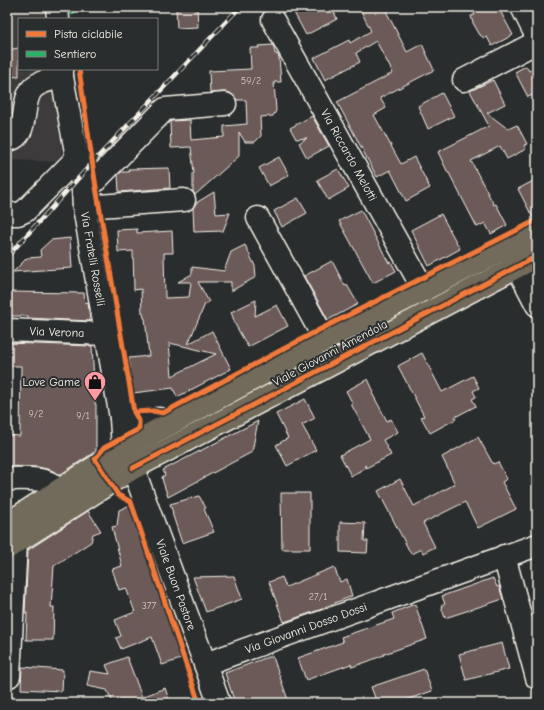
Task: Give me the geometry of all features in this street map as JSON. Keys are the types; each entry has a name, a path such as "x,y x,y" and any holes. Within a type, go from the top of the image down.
{"main road":[{"name":"Viale Giovanni Amendola","path":"128,458 512,257 537,232"},
{"name":"Viale Giovanni Amendola","path":"128,458 174,421 325,340 424,290 512,257 537,256"},
{"path":"10,538 57,491 128,458"},
{"path":"10,538 128,458"}],"street":[{"path":"57,7 58,18"},
{"path":"522,7 537,37"},
{"name":"Via Riccardo Melotti","path":"273,20 424,290"},
{"path":"464,80 537,42"},
{"path":"7,140 18,134 22,127 24,109 28,96 34,87 62,73"},
{"name":"Via Fratelli Rosselli","path":"62,73 128,458"},
{"path":"84,198 95,181 165,109 225,104"},
{"path":"7,214 18,214 25,211 77,158"},
{"path":"84,198 184,200"},
{"path":"258,218 325,340"},
{"path":"512,257 537,304"},
{"name":"Via Verona","path":"7,330 106,334"},
{"path":"121,418 135,422 158,419 174,421"},
{"name":"Viale Buon Pastore","path":"128,458 219,703"},
{"path":"7,478 45,481 52,485 57,491"},
{"path":"9,676 10,538"},
{"name":"Via Giovanni Dosso Dossi","path":"205,664 537,545"},
{"path":"504,556 537,678"}],"shaded area":[{"path":"7,7 43,7 45,18 18,18 18,70 51,70 63,162 7,160"}],"green space":[{"path":"7,697 57,699 56,703 7,703"}],"building":[{"path":"176,7 197,7 198,27 177,28"},
{"path":"291,7 313,7 315,11 324,7 332,7 337,19 306,35"},
{"path":"359,7 384,7 407,52 422,44 434,70 380,98 386,108 374,115 401,164 414,157 430,188 406,201 390,170 377,177 337,102 393,73 376,41 356,53 360,62 325,80 314,58 349,40 350,43 371,31"},
{"path":"471,7 498,7 513,35 492,46 487,37 484,38 480,35 473,23 471,16 475,15"},
{"path":"273,45 275,54 279,57 281,82 274,82 276,111 273,116 260,117 261,136 255,142 245,142 239,132 239,156 195,195 193,192 194,173 191,147 171,148 170,122 190,120 191,140 224,137 224,126 247,124 246,100 237,100 230,93 210,93 209,71 251,69 250,48"},
{"path":"18,48 19,76 7,78 7,50"},
{"path":"526,66 529,71 537,67 537,93 528,97 515,72"},
{"path":"493,80 505,104 487,113 508,129 517,125 527,144 524,145 526,149 507,159 500,146 471,161 494,205 496,204 507,225 491,234 485,223 477,227 438,152 489,126 470,91"},
{"path":"442,93 454,116 428,129 418,106"},
{"path":"312,116 329,146 307,158 299,143 307,138 296,139 290,128"},
{"path":"279,157 289,175 269,186 259,168"},
{"path":"169,168 170,188 119,192 118,175 121,172 129,172 128,169"},
{"path":"338,169 349,188 328,200 317,180"},
{"path":"537,179 537,220 534,220 518,189"},
{"path":"214,192 216,214 230,213 223,231 194,232 193,208 196,203"},
{"path":"298,198 307,213 282,227 274,211"},
{"path":"361,210 389,263 391,262 396,271 373,283 339,221"},
{"path":"441,214 460,249 429,266 411,230"},
{"path":"137,229 137,233 172,231 173,253 164,253 165,298 189,297 191,282 178,282 192,274 192,267 224,271 231,252 245,245 255,266 256,277 231,291 231,282 198,282 209,302 205,304 188,344 212,331 231,369 177,397 173,388 133,393 129,358 149,356 145,318 142,313 141,289 134,290 133,251 118,252 117,230","holes":["169,343 216,354 172,376"]},
{"path":"70,238 72,268 13,272 27,258 41,257 40,250 51,240"},
{"path":"332,261 345,286 347,285 358,304 328,320 304,276"},
{"path":"7,292 84,293 85,303 88,302 90,321 28,318 28,316 7,316"},
{"path":"256,300 255,316 277,305 288,326 248,347 236,326 231,312"},
{"path":"7,343 92,346 96,404 96,451 61,474 38,467 7,466 7,435 20,436 21,366 7,366"},
{"path":"422,353 442,392 473,376 479,388 473,391 476,397 472,399 476,406 430,433 421,417 424,416 398,366"},
{"path":"368,379 374,392 372,393 387,421 391,419 398,432 383,440 391,455 366,468 365,465 365,468 351,476 340,455 370,439 351,404 353,404 346,391"},
{"path":"305,399 315,418 302,425 316,450 287,466 276,445 288,438 276,414"},
{"path":"258,421 252,452 168,497 162,477 165,475 163,470"},
{"path":"478,437 493,464 498,462 507,479 502,482 516,509 478,528 465,502 423,523 435,547 423,553 421,549 411,554 378,491 400,479 414,506 455,484 442,457"},
{"path":"281,493 310,493 310,549 282,549"},
{"path":"199,496 206,508 204,509 214,532 182,543 170,504"},
{"path":"130,505 181,659 162,665 152,637 121,649 116,638 121,636 115,620 135,612 126,588 119,590 112,569 122,566 112,527 117,526 119,510"},
{"path":"88,511 101,531 93,534 91,542 54,566 51,607 54,607 53,640 26,640 27,613 25,613 28,550"},
{"path":"340,522 365,523 364,541 368,541 367,553 340,552"},
{"path":"334,567 340,582 347,579 352,596 325,608 284,622 269,582 282,577 286,587"},
{"path":"234,576 242,599 206,612 193,577"},
{"path":"493,578 497,587 499,586 503,599 445,618 441,606 445,604 442,596"},
{"path":"415,604 427,639 352,667 351,664 306,680 298,658 343,642 341,637 394,619 392,613"},
{"path":"502,643 509,669 466,680 459,654"},
{"path":"127,657 142,697 165,688 170,703 113,703 107,690 87,686 90,671 110,674 106,665"},
{"path":"268,657 273,657 288,700 280,703 235,703 225,673"},
{"path":"22,667 63,670 62,691 21,689"},
{"path":"424,669 432,691 397,703 377,703 371,687"}],"railway":[{"path":"7,257 93,162 240,7"}],"marked path":[{"path":"72,7 73,18"}],"cycle path":[{"path":"79,70 95,181 134,412 139,421 139,429 104,448 95,459 118,495 131,502 199,703"},
{"path":"134,412 153,411 163,413 319,330 537,220"},
{"path":"133,468 537,256"}],"place":[{"name":"Love Game","path":"95,402"}]}
